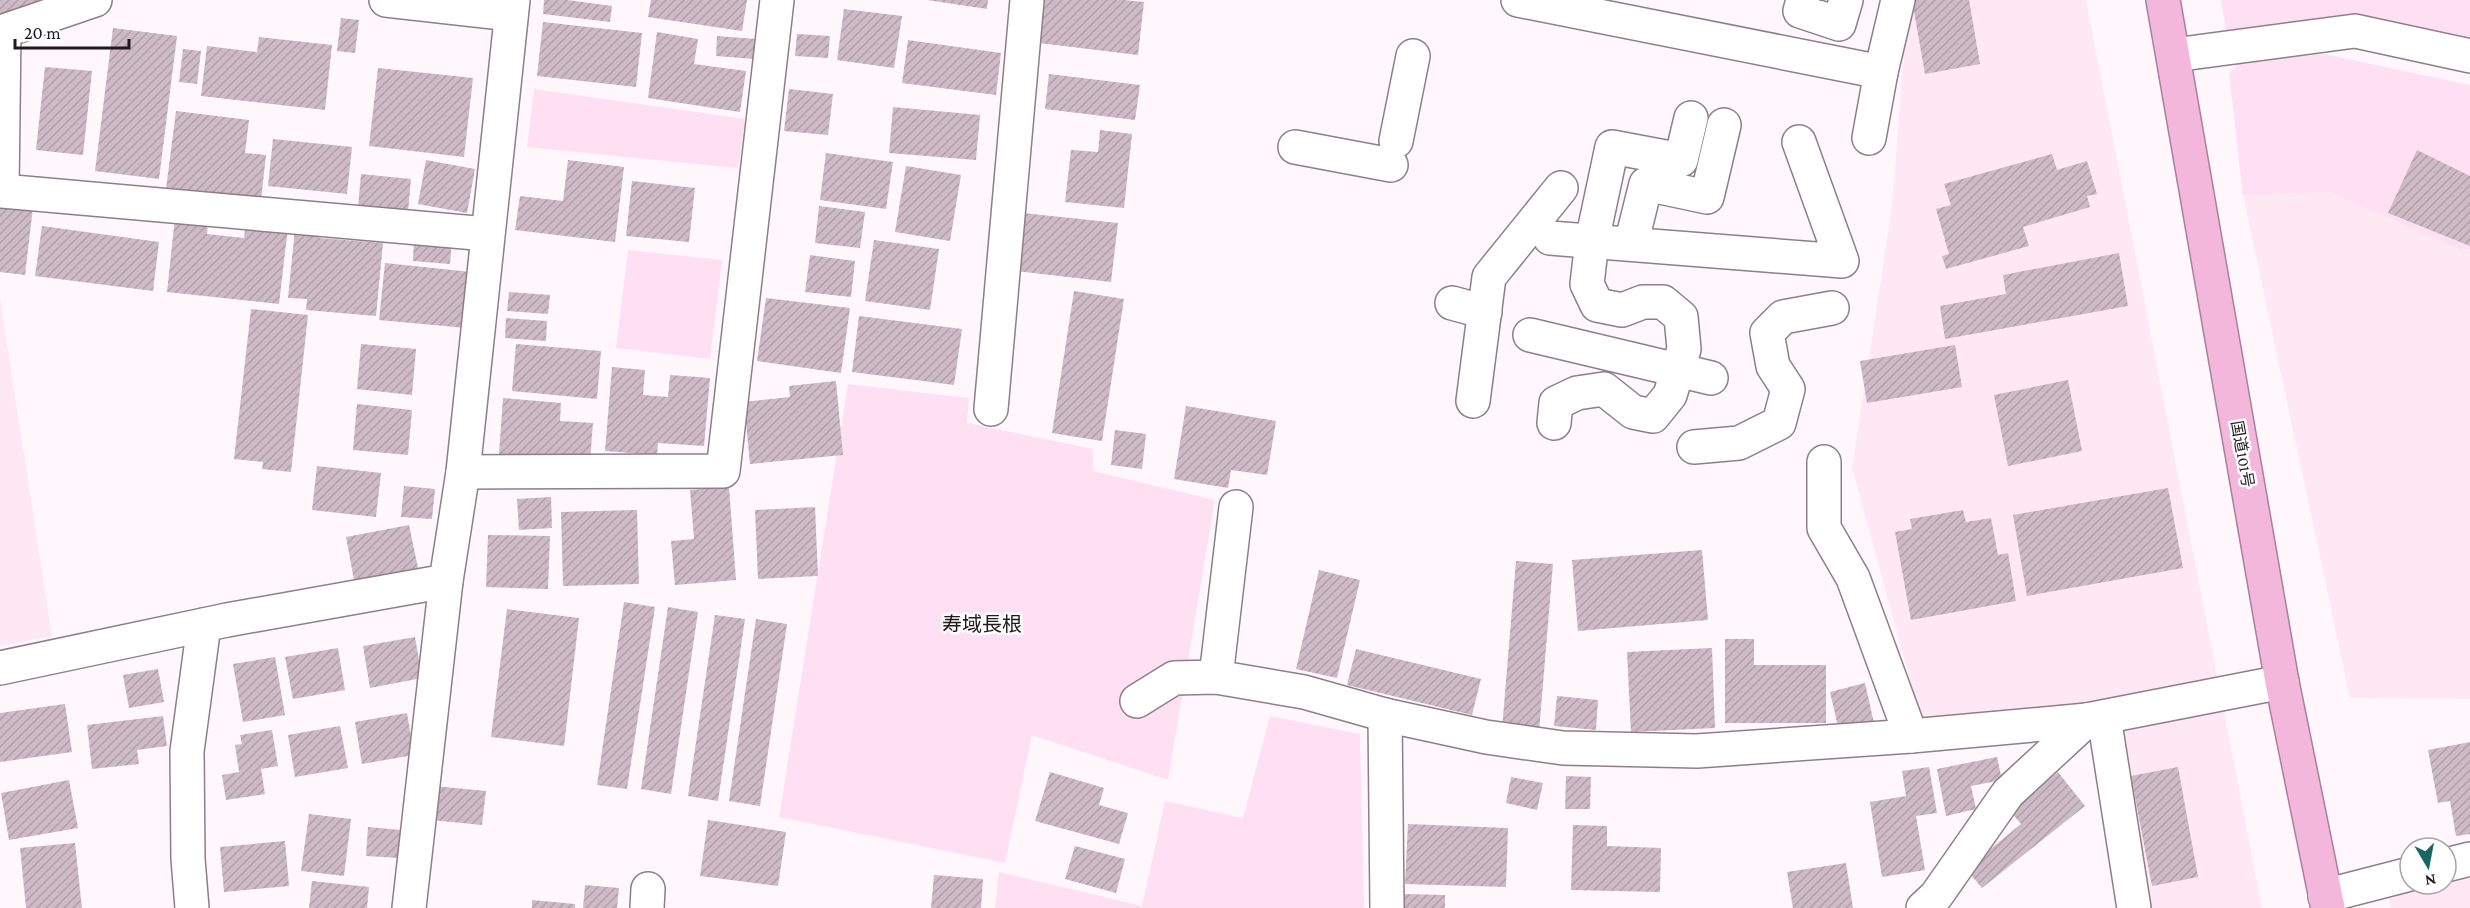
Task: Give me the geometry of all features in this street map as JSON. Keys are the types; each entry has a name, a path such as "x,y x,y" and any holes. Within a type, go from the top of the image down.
{"highway":[{"name":"国道101号","path":"2163,0 2282,682 2326,902"}],"street":[{"path":"95,0 4,32 2,191 487,234"},
{"path":"386,0 512,7 463,472 446,581 409,908"},
{"path":"463,472 723,471 777,0"},
{"path":"991,409 1027,0"},
{"path":"1518,0 1881,72"},
{"path":"1803,0 1800,11 1839,24 1846,0"},
{"path":"1869,138 1881,72 1898,0"},
{"path":"2174,55 2355,31 2470,56"},
{"path":"1295,147 1394,153 1413,56"},
{"path":"1554,423 1556,403 1577,393 1604,389 1633,412 1653,416 1670,395 1684,349 1681,316 1663,302 1643,302 1622,310 1597,305 1587,284 1592,241 1612,147 1681,160 1692,118"},
{"path":"1631,244 1646,184 1707,197 1724,125"},
{"path":"1550,238 1842,261 1799,142"},
{"path":"1473,401 1489,277 1561,188"},
{"path":"1452,303 1485,312"},
{"path":"1694,447 1739,443 1779,423 1788,390 1773,366 1767,333 1783,316 1832,308"},
{"path":"1530,335 1678,368 1711,378"},
{"path":"1824,462 1824,528 1853,578 1911,736"},
{"path":"1216,677 1236,507"},
{"path":"0,668 204,624 446,581"},
{"path":"192,908 188,859 188,751 204,624"},
{"path":"1137,701 1174,678 1216,677 1304,692 1385,715 1486,737 1563,748 1697,751 1911,736 2095,718 2282,682"},
{"path":"1385,715 1387,908"},
{"path":"1923,908 1936,896 2008,793 2095,718"},
{"path":"2095,718 2134,908"},
{"path":"2326,902 2398,878"}],"shaded area":[{"path":"1908,0 2086,0 2262,908 2115,908 2092,734 1929,749 1852,468 1892,207"},
{"path":"2221,0 2470,0 2470,46 2338,17 2226,30"},
{"path":"2324,54 2470,85 2470,249 2460,250 2331,192 2243,195 2229,74 2241,61"},
{"path":"534,89 745,119 738,168 527,147"},
{"path":"2331,192 2460,250 2470,249 2470,699 2350,698 2243,195"},
{"path":"628,250 722,260 710,359 616,348"},
{"path":"0,299 52,636 0,646"},
{"path":"848,384 969,398 967,423 1093,449 1093,471 1215,500 1168,780 1032,735 1005,863 779,817"},
{"path":"1270,716 1360,734 1364,908 995,908 999,872 1142,906 1165,801 1243,818"},
{"path":"2470,873 2470,908 2391,908 2388,895 2398,892 2398,896 2458,896 2458,876"}],"building":[{"path":"0,0 53,0 0,16"},
{"path":"544,0 567,0 612,6 610,22 543,14"},
{"path":"651,0 747,0 742,31 648,17"},
{"path":"927,0 988,0 987,9"},
{"path":"1044,0 1144,2 1138,55 1039,43"},
{"path":"1912,0 1969,0 1980,64 1925,74"},
{"path":"844,9 902,16 894,68 837,60"},
{"path":"341,18 359,20 355,53 337,51"},
{"path":"543,22 642,33 636,87 537,76"},
{"path":"113,28 177,36 159,179 95,171"},
{"path":"657,32 698,39 694,64 746,71 740,112 648,98"},
{"path":"797,34 830,36 828,58 795,56"},
{"path":"717,36 756,39 754,59 716,56"},
{"path":"259,37 332,45 325,110 201,96 207,46 257,52"},
{"path":"908,40 1001,53 996,95 902,83"},
{"path":"183,49 201,51 197,84 179,82"},
{"path":"45,67 92,71 83,155 36,150"},
{"path":"378,68 473,78 464,157 369,146"},
{"path":"1049,74 1140,85 1135,120 1045,109"},
{"path":"789,89 833,94 828,135 784,131"},
{"path":"893,107 980,115 976,160 889,153"},
{"path":"176,111 249,120 245,153 266,155 261,200 166,189"},
{"path":"1100,130 1132,134 1124,208 1065,202 1071,150 1098,152"},
{"path":"273,139 352,147 347,194 268,186"},
{"path":"2417,150 2470,176 2470,246 2388,213"},
{"path":"826,153 893,162 886,209 820,200"},
{"path":"2052,154 2057,170 2087,161 2097,194 2087,196 2090,207 2023,227 2029,246 1946,269 1942,256 1949,254 1936,209 1951,205 1944,184"},
{"path":"426,160 475,169 467,213 418,204"},
{"path":"568,160 624,167 615,242 515,230 520,196 563,201"},
{"path":"906,166 961,175 950,241 895,232"},
{"path":"361,174 411,179 408,212 358,208"},
{"path":"632,181 695,188 689,242 626,236"},
{"path":"0,195 34,199 25,275 0,272"},
{"path":"819,206 865,212 860,248 815,243"},
{"path":"176,208 209,211 207,234 244,238 246,222 288,227 279,304 167,292"},
{"path":"1023,213 1118,223 1111,282 1016,271"},
{"path":"296,219 321,221 319,238 383,243 376,316 306,310 307,299 288,298"},
{"path":"42,226 159,242 153,291 35,276"},
{"path":"414,235 452,238 450,264 413,261"},
{"path":"874,240 939,249 930,310 865,301"},
{"path":"2119,253 2128,306 1945,339 1940,306 2006,294 2003,275"},
{"path":"810,255 855,261 851,297 805,292"},
{"path":"385,263 471,272 466,328 379,320"},
{"path":"1074,291 1124,299 1102,441 1052,433"},
{"path":"509,292 550,295 548,314 507,311"},
{"path":"766,298 850,308 841,373 757,361"},
{"path":"251,309 308,315 291,472 262,469 263,462 234,459"},
{"path":"859,316 962,329 954,385 852,372"},
{"path":"506,318 547,321 546,341 505,338"},
{"path":"361,344 416,349 412,395 357,389"},
{"path":"516,344 601,351 597,399 512,391"},
{"path":"1955,345 1962,387 1867,403 1860,361"},
{"path":"612,367 645,370 643,395 668,397 670,375 710,378 704,446 658,443 657,455 605,451"},
{"path":"2068,380 2082,451 2008,466 1994,395"},
{"path":"836,381 843,455 750,464 744,402 790,397 789,386"},
{"path":"503,398 561,403 560,421 593,423 590,461 499,454"},
{"path":"357,404 412,410 408,455 353,450"},
{"path":"1186,406 1276,421 1267,475 1231,470 1228,488 1174,479"},
{"path":"1115,430 1146,434 1142,469 1111,465"},
{"path":"317,466 381,473 376,517 312,510"},
{"path":"404,486 435,489 432,519 401,517"},
{"path":"729,487 736,580 675,585 671,541 694,539 690,490"},
{"path":"2168,488 2183,568 2027,596 2013,515"},
{"path":"551,497 552,528 519,530 517,499"},
{"path":"815,507 818,576 758,579 755,510"},
{"path":"637,510 639,584 563,586 561,512"},
{"path":"1963,510 1966,522 1991,518 1998,555 2008,553 2016,601 1911,620 1895,532 1912,529 1910,519"},
{"path":"409,525 418,568 354,580 346,537"},
{"path":"488,535 550,536 548,589 486,587"},
{"path":"1702,550 1708,620 1578,631 1572,560"},
{"path":"1516,561 1553,564 1539,732 1502,729"},
{"path":"1319,570 1360,580 1337,678 1296,669"},
{"path":"624,602 655,607 627,789 597,785"},
{"path":"668,607 698,612 671,794 641,789"},
{"path":"507,609 579,618 564,746 491,737"},
{"path":"715,615 745,619 718,801 688,796"},
{"path":"756,619 787,624 760,806 729,801"},
{"path":"415,637 422,678 370,688 363,646"},
{"path":"1725,639 1754,639 1754,665 1826,665 1826,723 1725,723"},
{"path":"338,648 345,690 293,699 285,657"},
{"path":"1712,648 1715,728 1631,732 1627,652"},
{"path":"1356,649 1481,679 1472,715 1347,685"},
{"path":"275,657 285,715 243,722 233,664"},
{"path":"158,669 164,702 129,708 123,675"},
{"path":"1865,683 1874,723 1839,731 1830,692"},
{"path":"1557,696 1598,700 1596,730 1554,726"},
{"path":"65,704 72,752 0,762 0,713"},
{"path":"407,713 414,755 362,764 355,722"},
{"path":"163,716 167,746 137,750 139,764 92,769 87,725"},
{"path":"340,726 348,768 295,777 288,735"},
{"path":"272,730 278,766 261,769 265,794 226,800 222,775 239,772 235,745 242,744 240,735"},
{"path":"2470,742 2470,834 2456,836 2450,801 2438,803 2428,750"},
{"path":"1997,757 2002,780 1971,786 1976,809 1946,816 1937,769"},
{"path":"1929,767 1937,813 1916,816 1925,870 1882,877 1870,802 1906,796 1902,771"},
{"path":"2178,767 2198,877 2152,886 2131,776"},
{"path":"1050,772 1104,788 1099,805 1128,813 1119,844 1035,821"},
{"path":"2058,772 2085,806 1982,888 1966,869 2021,824 2010,811"},
{"path":"1566,776 1591,777 1590,809 1565,809"},
{"path":"1511,777 1543,783 1537,810 1506,803"},
{"path":"69,780 78,828 9,840 1,793"},
{"path":"434,786 486,791 482,825 431,820"},
{"path":"309,814 351,819 344,876 301,871"},
{"path":"708,820 786,832 778,886 700,876"},
{"path":"1408,824 1508,828 1506,887 1405,884"},
{"path":"1573,825 1607,826 1607,846 1661,848 1660,892 1571,890"},
{"path":"368,827 401,830 399,858 366,856"},
{"path":"285,841 289,886 224,892 220,847"},
{"path":"75,843 82,908 26,908 20,848"},
{"path":"1075,846 1125,859 1116,893 1065,879"},
{"path":"1846,863 1853,908 1793,908 1787,872"},
{"path":"934,875 983,879 981,908 931,908"},
{"path":"312,881 369,887 367,908 309,908"},
{"path":"585,885 619,888 617,908 583,908"},
{"path":"1404,894 1445,895 1445,908 1404,908"},
{"path":"532,900 575,904 575,908 532,908"}],"district":[{"name":"寿域長根","path":"982,624"}]}
